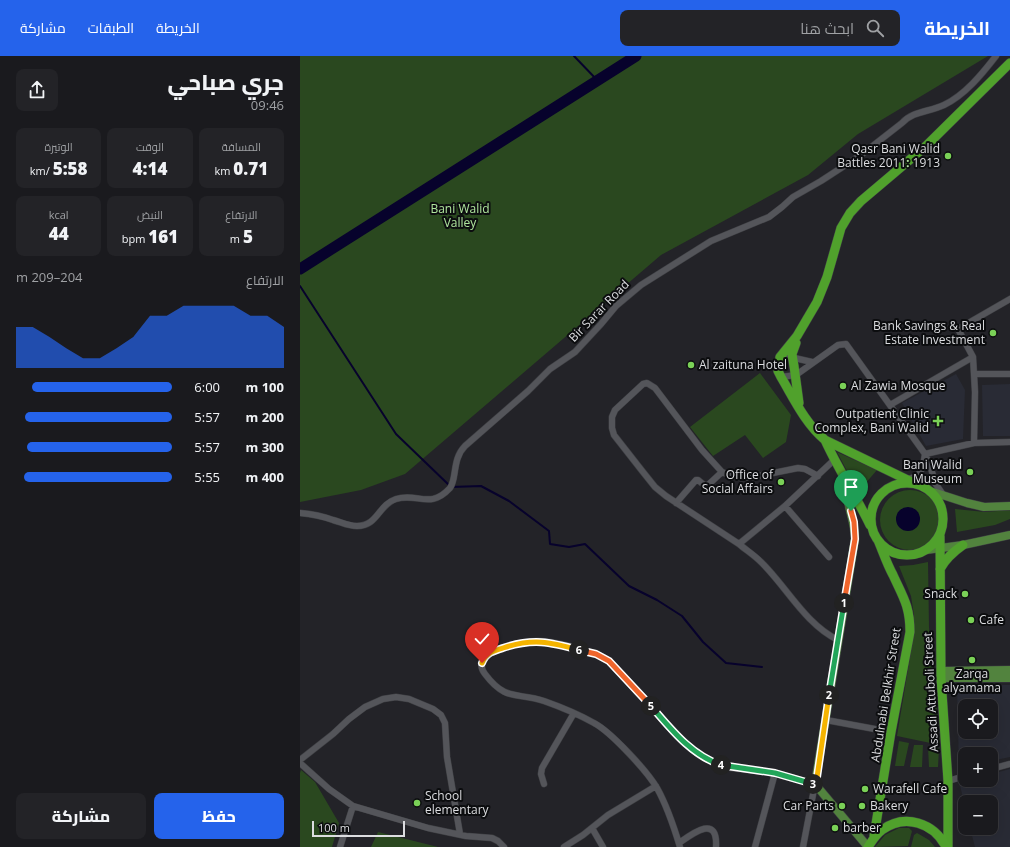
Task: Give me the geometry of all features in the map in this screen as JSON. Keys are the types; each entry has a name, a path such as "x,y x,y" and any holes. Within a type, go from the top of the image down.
{"highway":[{"path":"825,440 834,460 863,510 878,540 888,550 898,554 918,554 926,550 934,543 940,536 943,524 943,512 939,501 930,491 825,440 816,432 802,413 781,377 778,367 782,354 797,336 817,302 827,277 841,228 850,212 926,146 1010,63"},
{"path":"797,336 792,358 796,375 797,397 802,413"},
{"path":"872,529 872,509 879,497 895,485 902,483 916,484"},
{"name":"Assadi Attuboli Street","path":"940,536 939,570 941,674 948,781 947,847"},
{"name":"Abdulnabi Belkhir Street","path":"874,836 891,732 910,632 910,621 906,600 893,576 878,540"},
{"path":"939,570 951,553 963,545"},
{"path":"868,847 874,836 881,830 898,822 915,822 931,828 947,847"}],"main road":[{"path":"846,481 845,492 854,522 855,539 816,784 868,847"},
{"path":"930,491 984,508 1010,506"},
{"path":"926,550 963,545 1010,535"},
{"path":"941,674 1010,670"},
{"path":"941,674 1010,678"}],"street":[{"name":"Bir Sarar Road","path":"300,513 319,515 356,526 365,525 373,521 386,505 394,500 402,498 432,500 442,495 451,486 456,459 460,451 528,391 550,369 575,352 616,306 641,285 711,241 769,217 793,197 821,181 861,154 902,123 907,117 943,106 976,80 996,56"},
{"path":"974,443 973,357 958,329 1010,299"},
{"path":"781,377 796,375 812,362 838,345 846,344 925,454 935,482 944,496"},
{"path":"782,354 792,358 812,362"},
{"path":"890,405 973,357"},
{"path":"974,374 1010,374"},
{"path":"818,476 805,469 798,468 742,478 731,476 722,472 702,450 655,388 647,383 643,384 615,410 612,417 612,428 614,435 655,487 676,503 739,544 761,562 791,598 818,626 838,640"},
{"path":"925,454 974,443 1010,442"},
{"path":"906,480 914,478 920,474 925,454"},
{"path":"739,544 785,506 834,460"},
{"path":"676,503 696,480 704,485 708,485 722,472"},
{"path":"785,506 829,557"},
{"path":"716,847 717,837 711,829 697,830 680,845 664,802 656,786 646,772 606,732 595,724 574,713 542,700 510,695 498,688 484,673 482,663 484,657 490,652 513,645 526,642 539,642 554,644 603,657 609,661 676,735 699,755 720,765 732,768 775,773 816,784 803,847"},
{"path":"460,834 447,757 445,723 440,715 433,709 409,699 396,697 379,701 349,719 300,761 329,789 353,806 428,828 460,834 492,838 504,847"},
{"path":"544,784 542,768 574,713"},
{"path":"826,720 891,732"},
{"path":"998,768 1010,764"},
{"path":"756,847 775,773"},
{"path":"948,781 958,778"},
{"path":"564,847 608,815 656,786"},
{"path":"340,847 353,806"},
{"path":"592,828 603,847"}],"shaded area":[{"name":"Outpatient Clinic Complex, Bani Walid","path":"956,374 965,390 963,439 926,446 902,403"},
{"path":"1010,384 1010,436 983,436 982,385"},
{"path":"908,507 916,511 920,519 916,527 908,531 900,527 896,519 900,511"},
{"path":"957,685 1010,685 1010,757 998,760 998,747 958,747 958,739 998,739 998,699 958,699 958,727"},
{"path":"1010,769 1010,847 975,847 972,835 998,835 998,795 962,795 960,787 998,787 998,772"}],"green space":[{"name":"Bani Walid Valley","path":"300,56 988,56 858,134 808,175 661,255 405,474 361,490 300,502"},
{"path":"760,373 791,415 786,442 763,458 745,435 713,456 690,427"},
{"path":"837,452 877,470 858,492"},
{"path":"910,490 926,495 931,499 935,504 940,520 935,536 931,541 926,545 910,550 894,545 889,541 885,536 880,520 885,504 889,499 894,495"},
{"path":"955,509 985,512 1010,510 1010,519 995,525 957,532"},
{"path":"928,562 929,627 940,745 897,736 911,651 914,615 911,596 899,566"},
{"path":"899,741 909,743 904,766 895,766"},
{"path":"914,745 923,745 922,767 910,767"},
{"path":"928,747 939,748 938,767 929,767"},
{"path":"301,770 315,782 339,823 332,847 300,847"},
{"path":"899,828 909,828 912,831 908,846 875,847 885,835"},
{"path":"378,832 438,847 371,847"},
{"path":"917,833 929,840 935,847 911,847 914,835"}],"waterway":[{"path":"574,56 598,81"},
{"name":"Bani Walid Valley","path":"300,269 636,56"},
{"path":"300,286 396,434 451,487 481,486 509,501 549,531 550,544 569,547 585,544 629,586 657,600 682,616 703,642 726,663 762,667"}],"place":[{"name":"Qasr Bani Walid Battles 2011: 1913","path":"948,156"},
{"name":"Bank Savings & Real Estate Investment","path":"993,333"},
{"name":"Al zaituna Hotel","path":"691,365"},
{"name":"Al Zawia Mosque","path":"843,386"},
{"name":"Outpatient Clinic Complex, Bani Walid","path":"938,421"},
{"name":"Bani Walid Museum","path":"970,472"},
{"name":"Office of Social Affairs","path":"781,482"},
{"name":"Snack","path":"965,594"},
{"name":"Cafe","path":"971,620"},
{"name":"Zarqa alyamama","path":"972,660"},
{"name":"Warafell Cafe","path":"865,789"},
{"name":"School elementary","path":"417,803"},
{"name":"Car Parts","path":"842,806"},
{"name":"Bakery","path":"862,806"},
{"name":"barber","path":"835,828"}],"route":[{"path":"482,663 484,657 490,652 526,642 554,644 596,654 609,661 676,735 699,755 720,765 732,768 775,773 816,784 855,539 854,522 851,511"}]}
